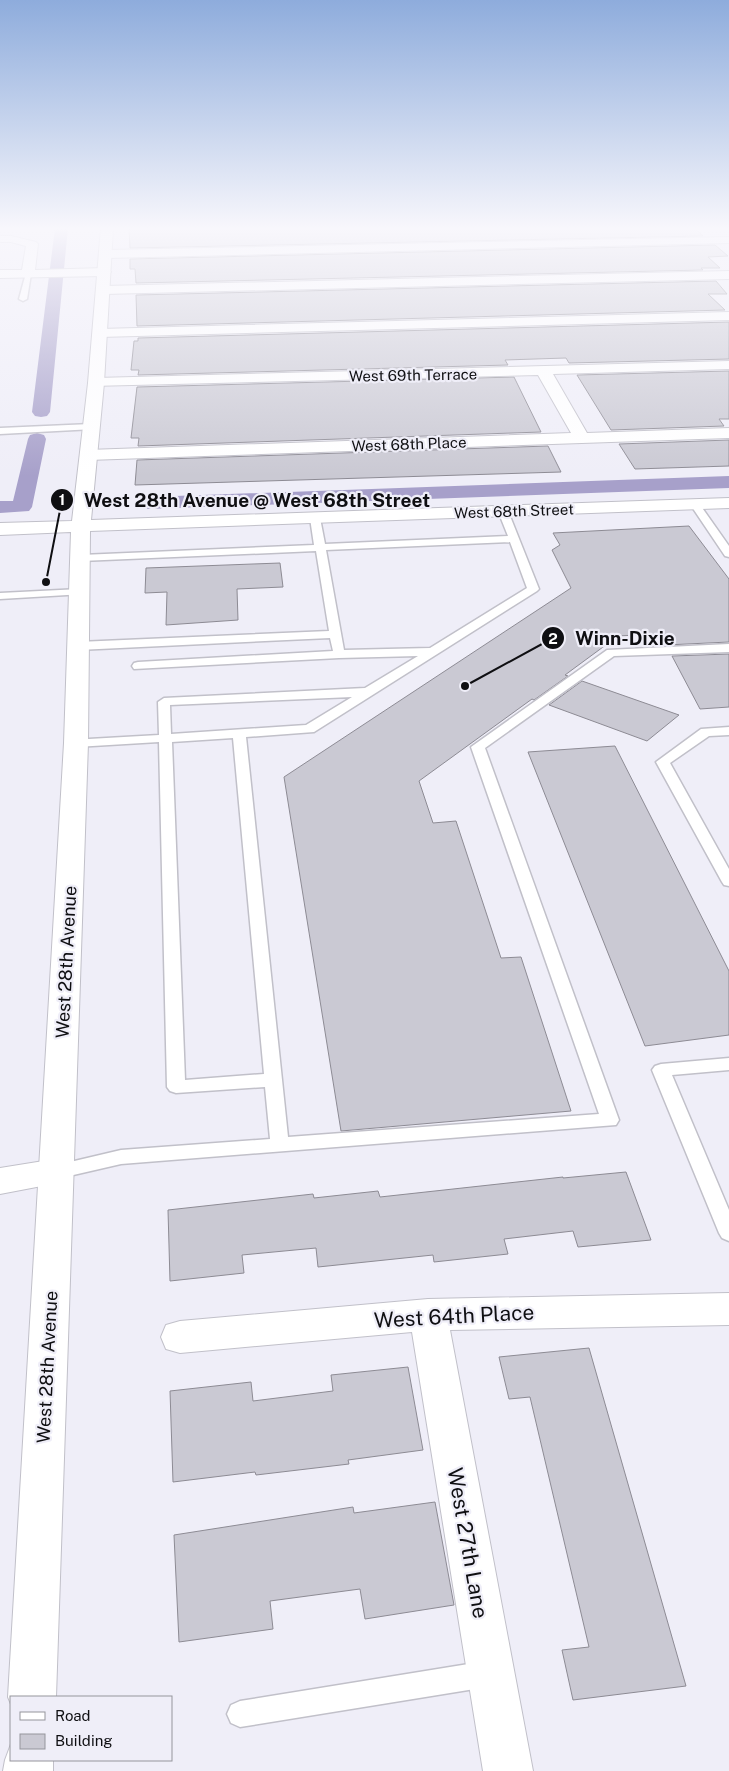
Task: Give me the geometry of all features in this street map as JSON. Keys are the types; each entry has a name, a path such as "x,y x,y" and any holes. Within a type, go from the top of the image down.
{"street":[{"name":"West 28th Avenue","path":"32,1696 76,743 81,526 102,311"},
{"path":"509,311 516,321"},
{"path":"100,334 729,316"},
{"name":"West 69th Terrace","path":"96,383 729,366"},
{"path":"543,371 582,438"},
{"name":"West 68th Place","path":"88,455 729,433"},
{"name":"West 68th Street","path":"0,529 729,503"},
{"path":"0,1181 56,1172"},
{"name":"West 64th Place","path":"180,1337 428,1315 729,1309"},
{"name":"West 27th Lane","path":"428,1315 508,1771"}],"lane":[{"path":"0,431 92,426"},
{"path":"695,504 729,554"},
{"path":"76,743 309,729 533,589 503,512"},
{"path":"315,518 339,654"},
{"path":"81,558 514,539"},
{"path":"0,596 80,592"},
{"path":"78,646 335,634"},
{"path":"56,1172 121,1157 610,1120 478,747 611,652 729,648"},
{"path":"138,666 339,654 433,652"},
{"path":"273,1080 176,1087 164,702 370,692"},
{"path":"729,731 706,732 663,762 729,882"},
{"path":"239,734 280,1145"},
{"path":"729,1064 661,1070 729,1233"},
{"path":"240,1714 490,1673"}],"building":[{"path":"137,311 701,311 137,326"},
{"path":"729,322 729,359 569,363 566,358 505,360 508,365 138,375 139,370 131,370 134,341 138,341 138,338"},
{"path":"729,371 729,419 719,419 724,426 611,430 577,375"},
{"path":"514,377 541,432 138,446 139,438 131,438 137,387"},
{"path":"729,440 729,466 635,469 619,444"},
{"path":"548,446 561,472 135,485 137,460"},
{"path":"689,526 729,579 729,642 666,645 660,634 618,636 565,675 568,676 534,700 532,699 419,781 433,823 456,821 501,958 521,957 571,1111 341,1131 284,777 571,588 552,550 560,545 553,533"},
{"path":"280,563 283,587 237,589 238,620 166,625 167,592 145,593 146,568"},
{"path":"729,654 729,707 700,709 672,656"},
{"path":"582,681 679,715 647,741 549,705"},
{"path":"615,746 729,971 729,1035 645,1046 528,752"},
{"path":"626,1172 651,1240 578,1247 573,1231 504,1239 508,1254 434,1262 433,1255 318,1267 316,1248 242,1255 244,1273 170,1281 168,1210 313,1194 314,1198 378,1191 380,1197"},
{"path":"589,1348 686,1686 573,1700 562,1650 589,1647 530,1397 509,1399 499,1357"},
{"path":"408,1367 423,1450 348,1460 349,1464 256,1475 255,1472 173,1482 170,1391 251,1382 253,1401 333,1391 331,1375"},
{"path":"435,1502 454,1605 365,1619 360,1589 270,1601 273,1629 179,1642 174,1535 353,1507 354,1513"}],"waterway":[{"path":"41,412 53,311"},
{"path":"0,507 22,507 37,439"},
{"path":"148,503 729,482"}],"place":[{"name":"West 28th Avenue @ West 68th Street","path":"46,582"},
{"name":"Winn-Dixie","path":"465,686"}]}
